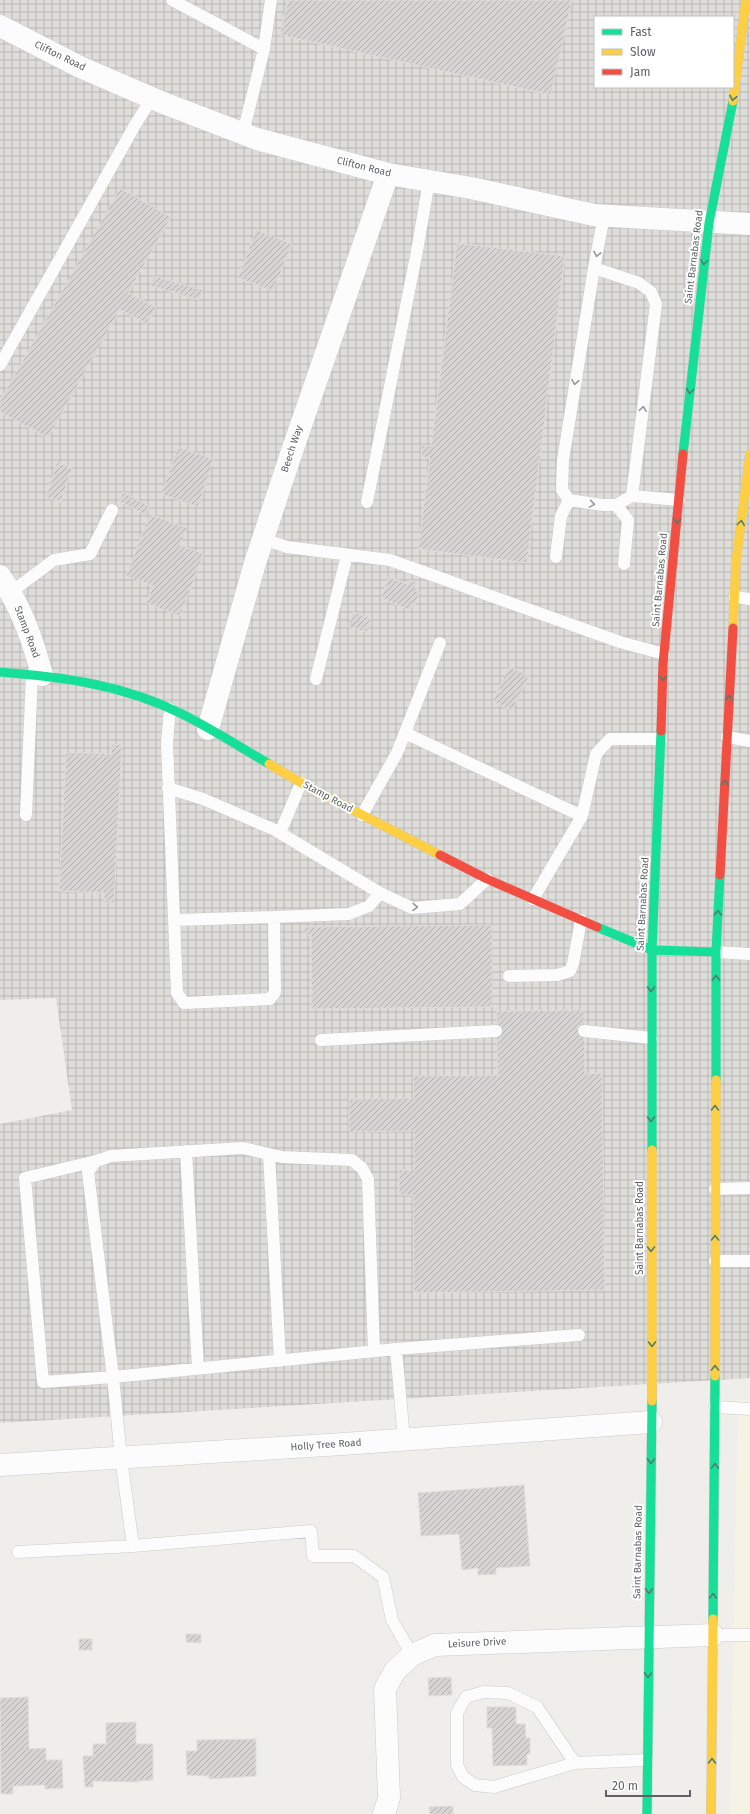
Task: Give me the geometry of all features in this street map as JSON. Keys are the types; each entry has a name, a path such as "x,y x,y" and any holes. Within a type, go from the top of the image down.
{"main road":[{"name":"Saint Barnabas Road","path":"647,1814 651,1422 652,950 664,654 691,373 709,223 735,89 746,0"},
{"path":"711,1814 715,1407 716,952 736,561 750,454"},
{"path":"0,672 37,674"},
{"name":"Stamp Road","path":"37,674 86,681 136,695 170,709 208,729 301,783 487,880 652,950 716,952"}],"street":[{"name":"Clifton Road","path":"0,27 80,67 152,98 243,134 388,174 604,216 709,223 750,224"},
{"name":"Beech Way","path":"208,729 263,539 307,403 388,174"},
{"name":"Stamp Road","path":"5,584 33,642 37,674"},
{"name":"Holly Tree Road","path":"0,1465 404,1440 651,1422"},
{"name":"Leisure Drive","path":"384,1814 389,1798 386,1689 395,1671 412,1655 435,1645 648,1636 713,1635"}],"lane":[{"path":"172,0 264,49"},
{"path":"243,134 264,49 271,0"},
{"path":"0,365 135,125 152,98"},
{"path":"367,502 417,251 429,181"},
{"path":"604,216 594,268 563,460 562,490 569,500 603,506 616,505 632,496 679,500"},
{"path":"594,268 639,283 651,292 656,304 632,496"},
{"path":"556,557 560,516 569,500"},
{"path":"616,505 628,520 624,564"},
{"path":"5,584 54,560 90,554 112,510"},
{"path":"263,539 288,547 390,560 620,642 664,654"},
{"path":"316,679 347,555"},
{"path":"734,597 750,599"},
{"path":"362,815 397,753 440,643"},
{"path":"26,815 37,674"},
{"path":"170,709 167,743 168,788 177,993 184,1003 270,999 274,992 274,917"},
{"path":"405,733 582,816"},
{"path":"727,737 750,741"},
{"path":"533,899 582,816 596,754 610,739 661,739"},
{"path":"280,833 301,783"},
{"path":"168,788 203,799 280,833 380,893 412,908 460,904 487,880"},
{"path":"174,920 350,914 369,906 380,893"},
{"path":"509,976 557,975 570,971 573,964 581,920"},
{"path":"716,952 750,954"},
{"path":"321,1040 496,1031"},
{"path":"584,1031 651,1038"},
{"path":"374,1351 368,1179 362,1168 352,1160 282,1157 243,1148 186,1151 111,1156 25,1178 43,1382 113,1377 396,1349 579,1335"},
{"path":"186,1151 198,1368"},
{"path":"269,1154 280,1360"},
{"path":"96,1161 88,1172 113,1377 121,1458 133,1546"},
{"path":"715,1189 750,1188"},
{"path":"715,1260 750,1260"},
{"path":"396,1349 404,1440"},
{"path":"715,1407 750,1409"},
{"path":"18,1552 133,1546 311,1531 313,1556 354,1556 383,1577 392,1620 412,1655"},
{"path":"713,1635 750,1635"},
{"path":"575,1764 537,1707 508,1693 484,1692 466,1697 457,1713 458,1765 463,1777 475,1784 494,1787 575,1764 647,1760"}],"shaded area":[{"path":"0,0 750,0 750,1378 0,1423 0,1124 72,1110 56,998 0,1000"},
{"path":"738,1400 750,1401 750,1814 730,1814"}],"building":[{"path":"288,0 572,0 551,95 280,35"},
{"path":"120,188 171,217 128,293 156,307 147,324 120,310 48,438 0,412 0,401"},
{"path":"256,230 292,244 273,291 238,278"},
{"path":"457,243 565,256 527,563 418,549 430,458 421,457 422,445 431,446"},
{"path":"154,276 203,290 199,300 151,286"},
{"path":"178,447 214,459 198,507 161,494"},
{"path":"57,462 72,468 61,502 46,497"},
{"path":"123,492 150,506 145,515 119,501"},
{"path":"150,514 187,528 180,545 204,554 180,616 146,603 153,586 126,576"},
{"path":"389,577 408,584 409,580 417,582 415,587 418,587 416,591 420,592 414,607 411,606 409,610 381,598"},
{"path":"353,612 371,618 367,632 348,627"},
{"path":"509,666 529,676 512,711 493,701"},
{"path":"112,744 122,745 114,903 104,902 104,893 59,891 66,752 111,754"},
{"path":"492,925 492,1007 312,1009 311,935 304,935 304,927"},
{"path":"584,1010 585,1074 602,1073 605,1290 414,1293 413,1195 399,1195 399,1170 414,1170 414,1131 349,1132 349,1099 414,1098 413,1076 498,1075 496,1031 497,1011"},
{"path":"524,1485 530,1566 496,1568 496,1574 478,1575 478,1568 462,1570 459,1534 421,1536 418,1493"},
{"path":"186,1634 201,1634 201,1643 186,1642"},
{"path":"79,1639 92,1639 92,1650 79,1650"},
{"path":"451,1677 452,1695 429,1696 428,1678"},
{"path":"28,1697 29,1749 46,1748 46,1760 62,1760 63,1788 45,1789 45,1785 13,1786 13,1794 1,1794 0,1698"},
{"path":"487,1707 516,1707 516,1724 525,1724 526,1738 530,1738 530,1754 527,1754 527,1765 493,1766 492,1728 487,1728"},
{"path":"136,1722 136,1744 153,1744 153,1780 138,1782 93,1781 93,1787 85,1787 83,1756 93,1756 93,1744 106,1744 106,1723"},
{"path":"256,1739 256,1776 209,1779 209,1776 187,1775 186,1751 197,1751 197,1740"},
{"path":"453,1806 453,1814 430,1814 429,1807"}],"traffic: fast":[{"path":"683,454 709,223 733,101"},
{"path":"0,672 70,680 116,689 138,696 182,714 269,764"},
{"path":"652,1150 652,950 661,731"},
{"path":"716,1080 716,952 720,875"},
{"path":"597,927 652,950 716,952"},
{"path":"713,1619 715,1376"},
{"path":"647,1814 652,1401"}],"traffic: slow":[{"path":"733,101 746,0"},
{"path":"733,628 736,561 750,454"},
{"path":"269,764 310,788 440,855"},
{"path":"715,1376 716,1080"},
{"path":"652,1150 652,1401"},
{"path":"711,1814 713,1619"}],"traffic: jam":[{"path":"661,731 663,664 683,454"},
{"path":"720,875 733,628"},
{"path":"440,855 487,879 597,927"}]}
